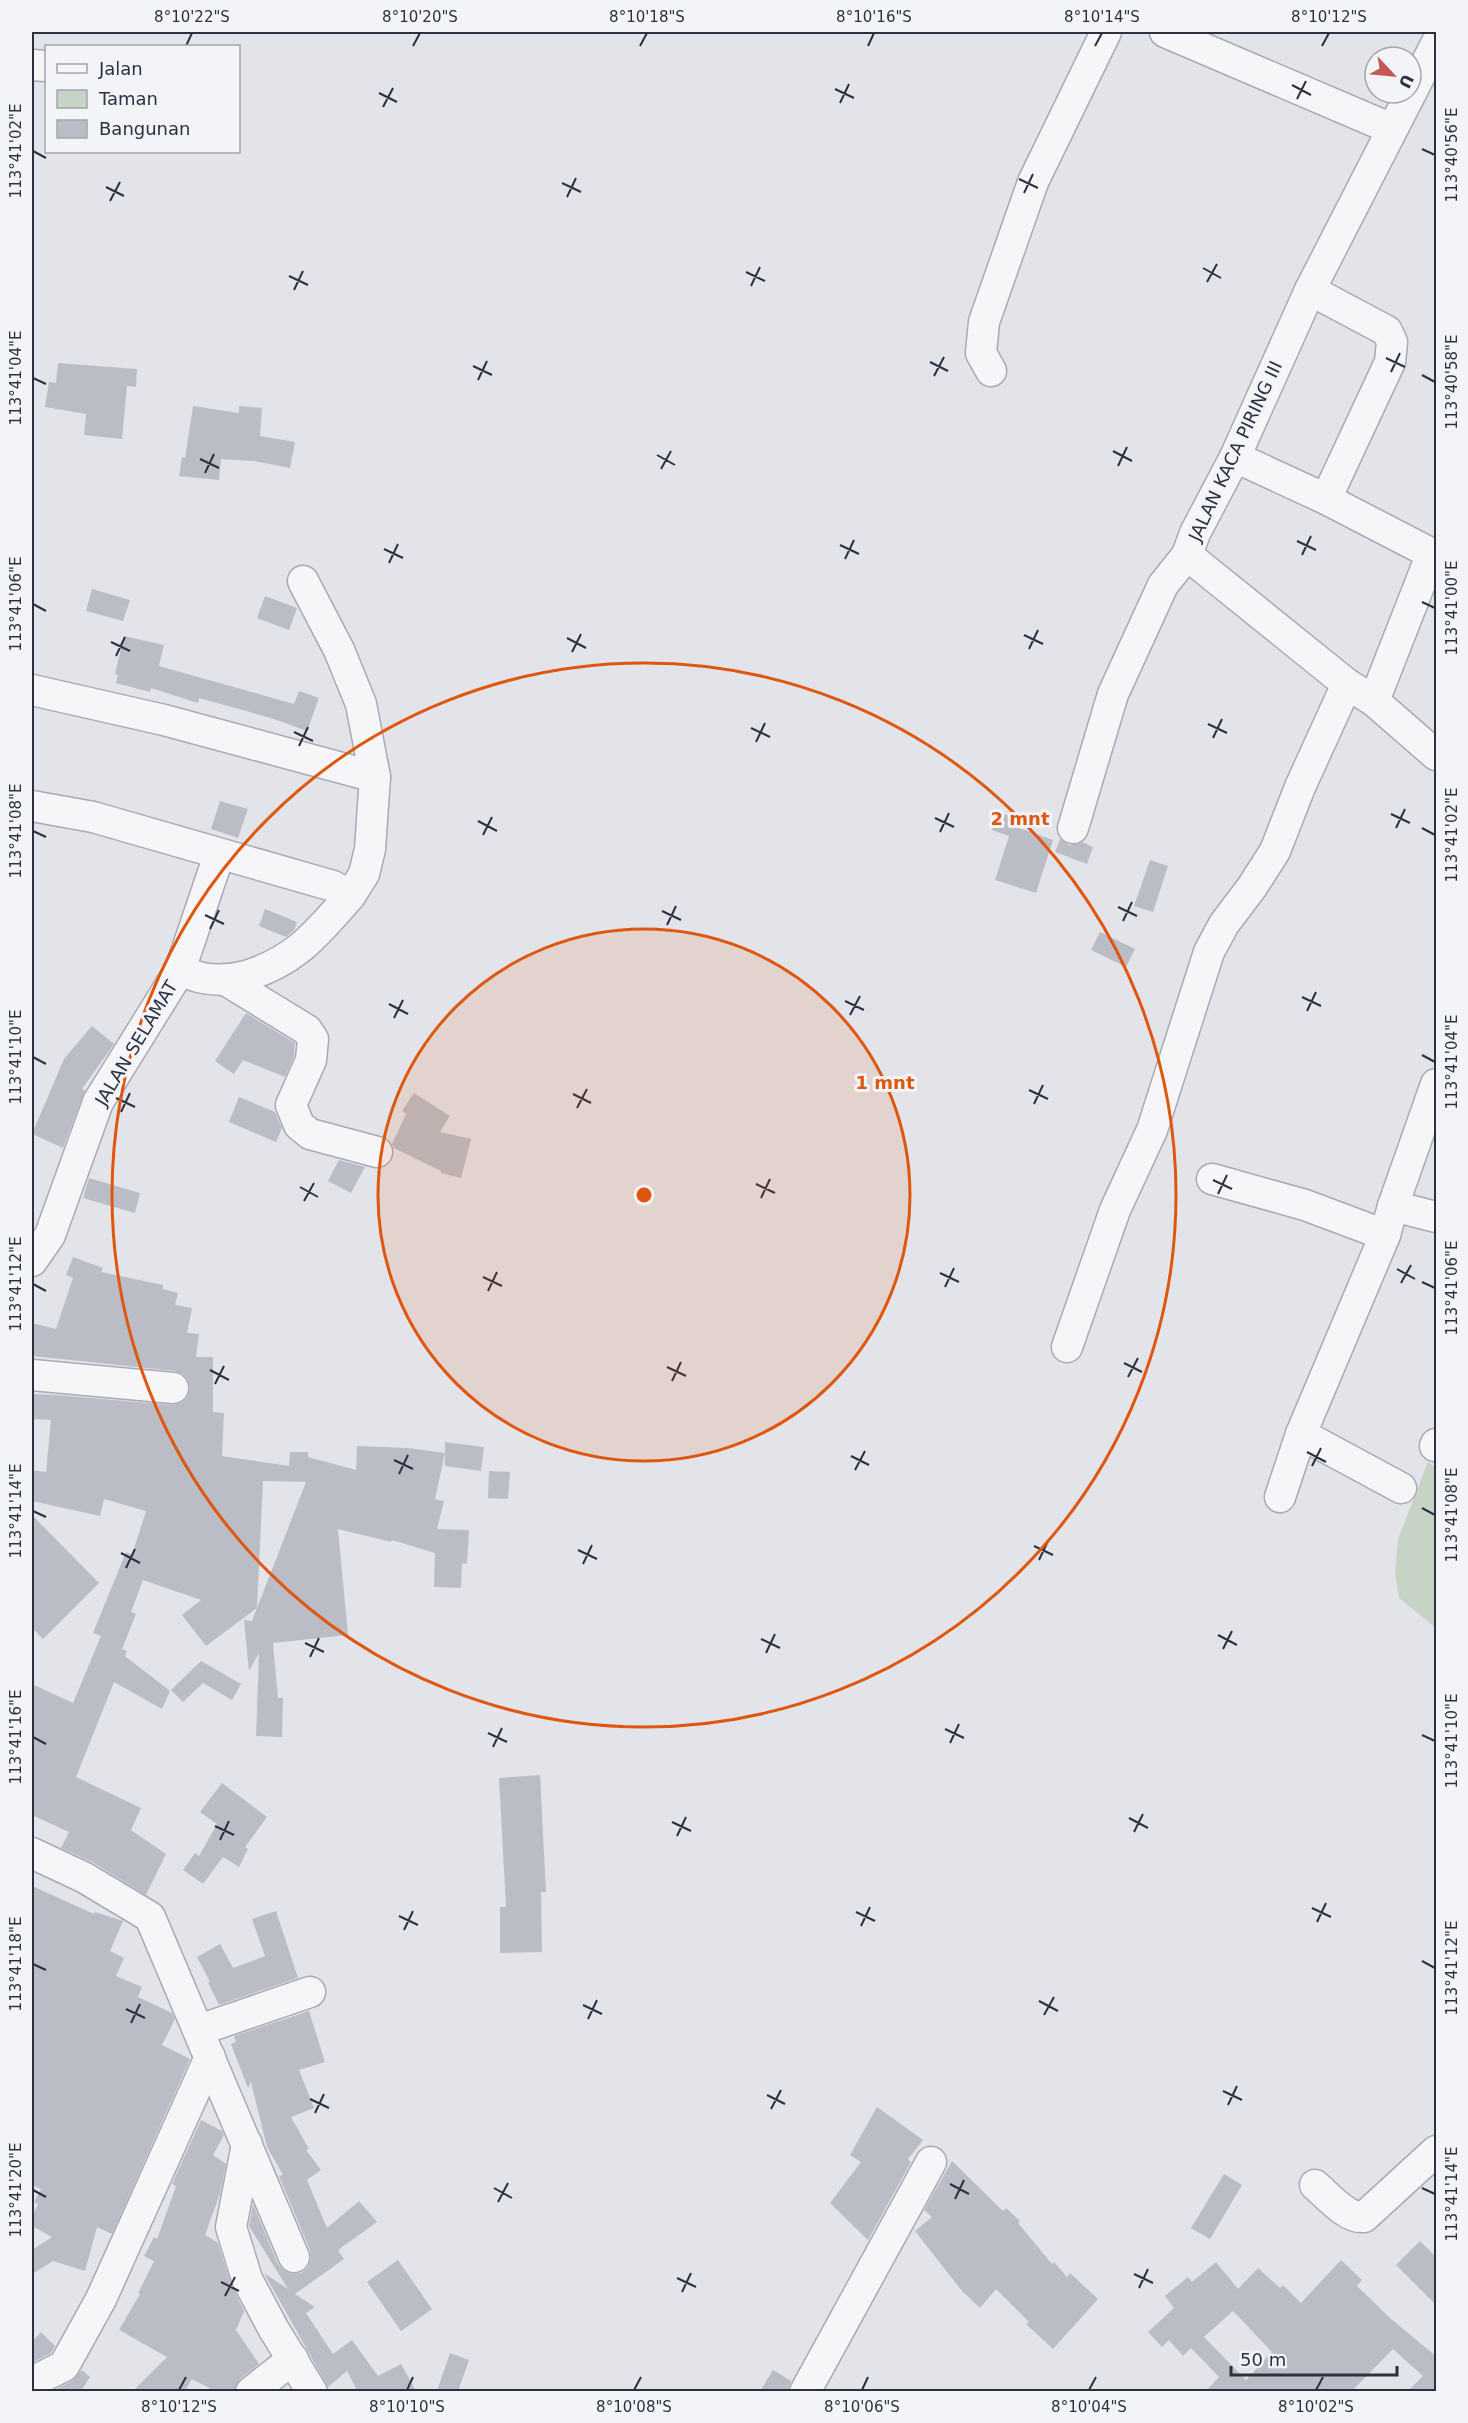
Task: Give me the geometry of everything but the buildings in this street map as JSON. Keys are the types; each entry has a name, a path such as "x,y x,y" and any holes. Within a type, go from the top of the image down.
{"street":[{"path":"992,371 981,353 984,322 1033,182 1106,32"},
{"path":"1165,32 1206,40 1392,129"},
{"name":"JALAN KACA PIRING III","path":"1423,70 1437,44"},
{"name":"JALAN KACA PIRING III","path":"1405,105 1310,290 1235,457 1195,533 1187,555 1347,684 1374,701 1437,755"},
{"path":"1310,290 1387,331 1392,342 1390,362 1326,499"},
{"path":"1235,457 1326,499 1434,555 1374,701"},
{"path":"1073,828 1113,694 1163,585 1187,555"},
{"path":"227,981 271,968 294,954 314,937 350,896 364,874 368,857 375,777 361,704 339,650 303,581"},
{"path":"1067,1347 1115,1210 1152,1130 1209,952 1224,924 1275,851 1300,786 1347,684"},
{"path":"32,690 164,720 375,777"},
{"path":"32,806 93,817 333,886 350,896"},
{"name":"JALAN SELAMAT","path":"32,1261 50,1234 98,1102 180,969 219,855"},
{"path":"180,969 190,975 227,981 307,1030 313,1039 311,1060 291,1105 299,1125 310,1134 377,1152"},
{"path":"1280,1497 1301,1434 1385,1235 1393,1206 1437,1084"},
{"path":"1212,1179 1305,1205 1385,1235"},
{"path":"1393,1206 1437,1218"},
{"path":"32,1375 173,1388"},
{"path":"1301,1434 1401,1488"},
{"path":"32,1853 85,1878 150,1917 294,2257"},
{"path":"32,2382 64,2366 101,2299 204,2043 310,1992"},
{"path":"247,2144 231,2227 247,2279 273,2328 312,2391"},
{"path":"1316,2185 1347,2212 1357,2218 1364,2217 1437,2151"},
{"path":"805,2391 931,2162"},
{"path":"251,2391 293,2359"}],"green space":[{"path":"1428,1462 1436,1468 1436,1628 1399,1598 1395,1573 1398,1539"}]}
